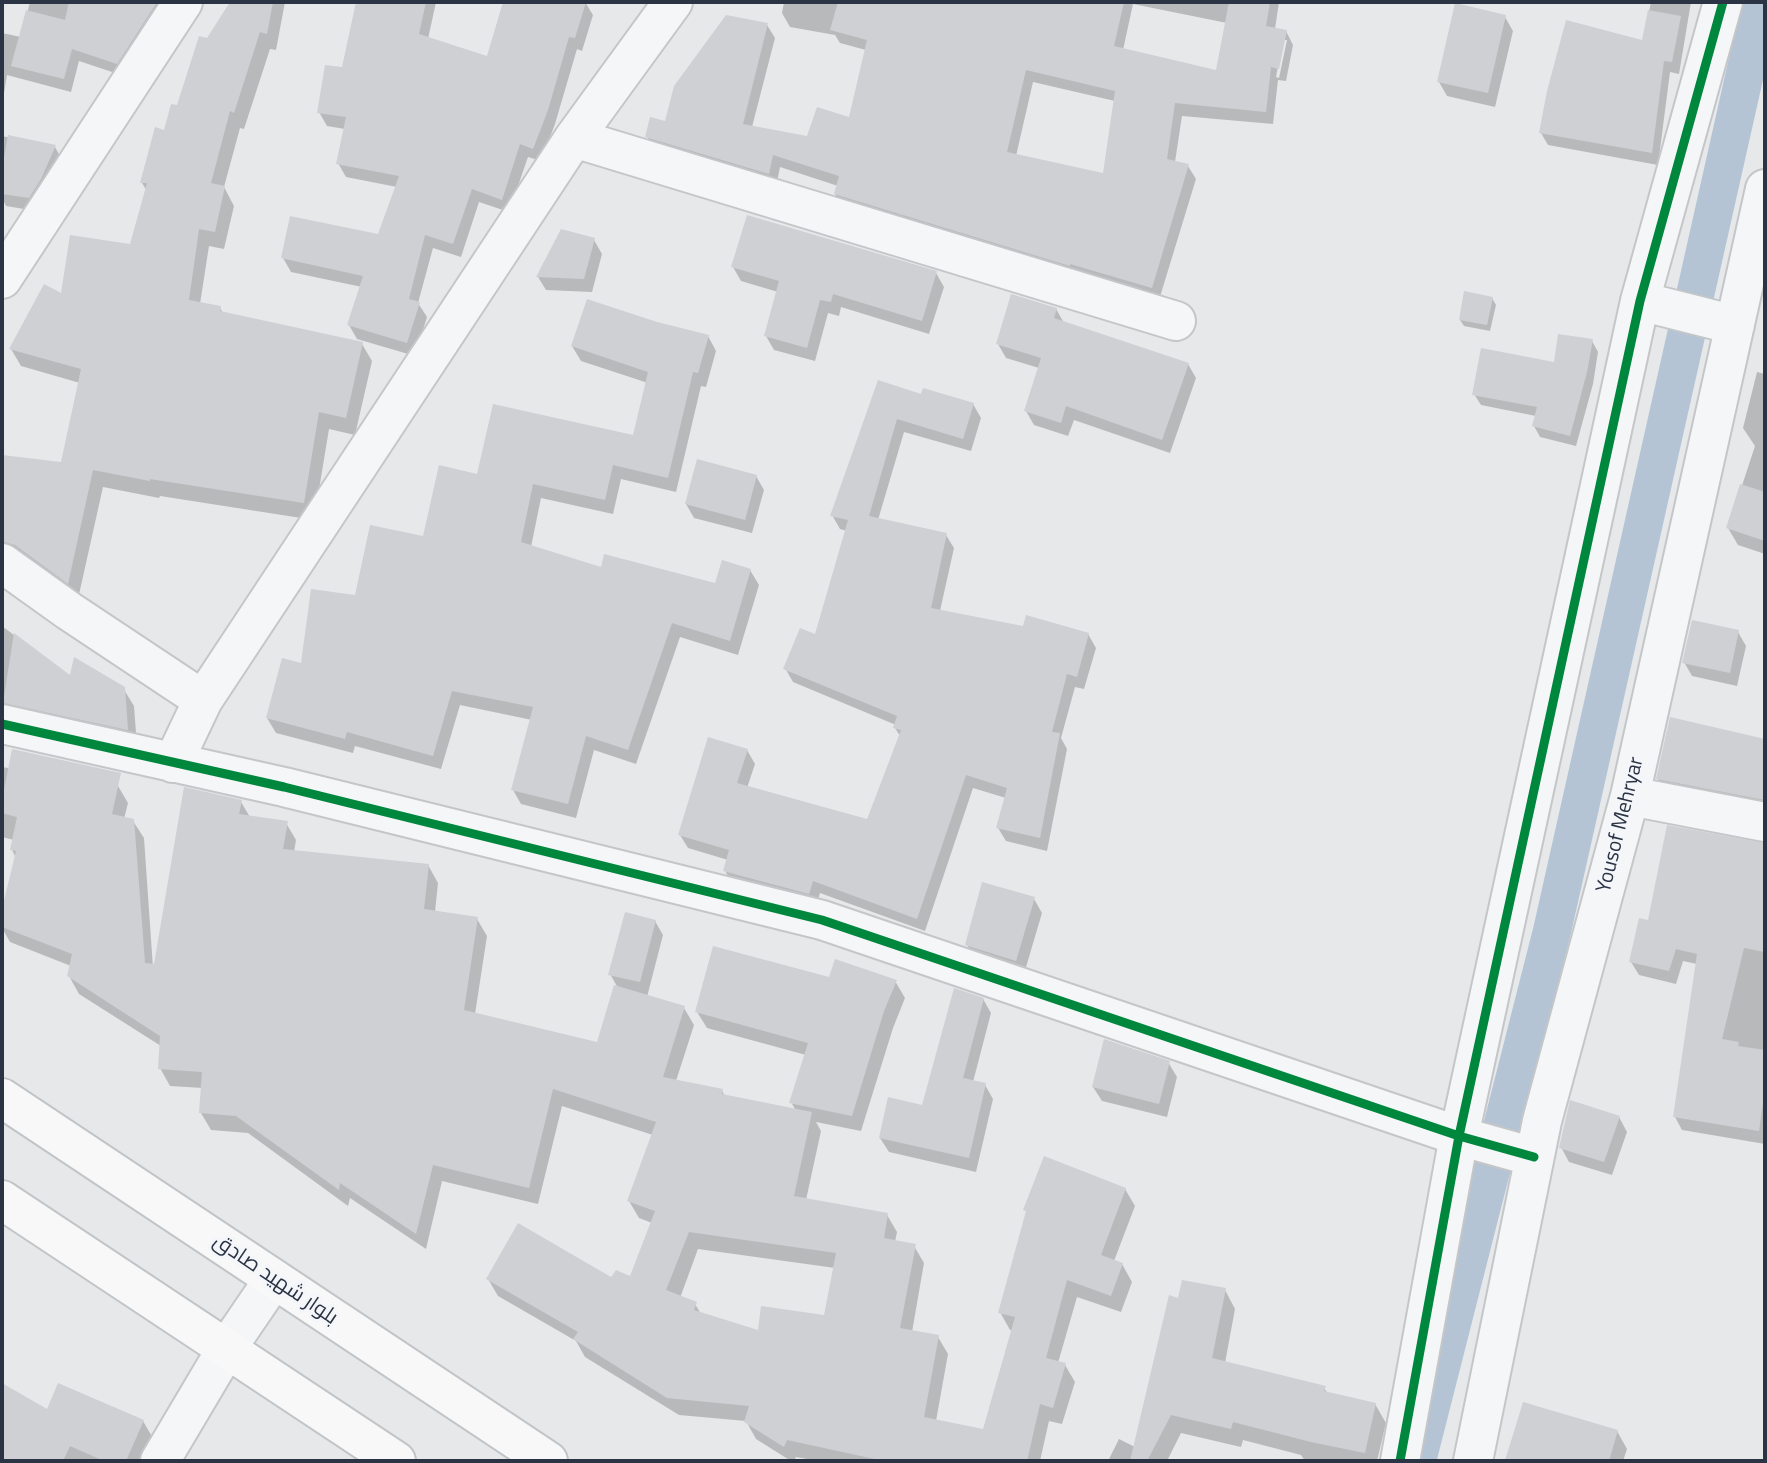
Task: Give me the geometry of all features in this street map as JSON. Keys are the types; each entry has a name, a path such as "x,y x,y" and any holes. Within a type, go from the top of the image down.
{"main road":[{"name":"بلوار شهید صادق","path":"2,1098 548,1461"},
{"path":"2,1200 397,1461"}],"street":[{"path":"2,278 183,2"},
{"path":"173,763 203,700 573,138 673,2"},
{"path":"1400,1461 1640,302 1723,2"},
{"path":"573,138 1176,321"},
{"name":"Yousof Mehryar","path":"1474,1461 1528,1154 1542,1121 1630,796 1765,189"},
{"path":"1640,302 1735,325"},
{"path":"2,563 203,700"},
{"path":"2,724 284,787 822,920 1465,1137 1528,1154"},
{"path":"1630,796 1765,822"},
{"path":"160,1461 227,1348 274,1279"}],"building":[{"path":"69,2 157,2 117,64 72,49 64,79 11,66 26,10 65,20"},
{"path":"230,2 273,2 267,34 260,32 234,113 230,111 211,183 225,186 215,232 199,229 189,300 221,306 220,311 363,342 346,418 319,412 304,503 93,470 68,584 15,545 2,541 2,455 61,462 81,369 9,349 44,284 61,293 70,235 130,244 147,183 140,183 155,127 164,130 171,104 177,105 199,36 207,38"},
{"path":"356,2 426,2 419,34 487,56 503,2 586,2 575,38 569,37 548,110 533,149 520,144 502,200 472,189 453,244 425,235 409,299 420,302 407,343 347,325 363,276 281,258 290,216 378,234 399,176 336,164 346,117 317,113 325,65 342,67"},
{"path":"838,2 1124,2 1114,46 1216,70 1229,2 1270,2 1266,26 1287,30 1279,69 1271,67 1266,112 1175,103 1167,159 1189,164 1152,288 1070,266 834,194 839,176 773,155 769,174 645,137 650,117 665,121 674,86 726,15 768,23 743,124 807,136 817,107 849,117 867,40 830,30","holes":["1026,70 1115,91 1103,173 1007,152"]},
{"path":"1455,3 1506,15 1488,93 1437,82"},
{"path":"1648,10 1681,16 1672,62 1664,61 1652,153 1539,133 1566,20 1642,40"},
{"path":"8,135 56,145 29,198 2,194 2,169"},
{"path":"747,215 937,271 922,321 833,294 831,302 820,300 807,348 764,336 779,281 731,267"},
{"path":"561,229 595,238 584,279 536,277"},
{"path":"1464,291 1493,297 1487,325 1459,320"},
{"path":"1011,294 1057,308 1054,318 1189,363 1162,440 1066,406 1061,423 1024,411 1041,358 996,344"},
{"path":"587,299 657,322 709,335 698,373 693,372 668,478 613,465 605,500 533,484 521,542 601,567 604,554 715,583 722,560 751,569 730,641 672,623 628,750 586,736 568,804 511,790 533,707 452,691 433,756 347,732 345,739 266,718 282,658 301,663 311,589 355,595 370,525 423,536 439,465 477,474 493,404 633,435 648,372 571,346"},
{"path":"1558,334 1593,339 1570,436 1532,426 1537,407 1472,395 1481,348 1554,362"},
{"path":"878,380 921,394 923,388 974,403 963,439 897,419 869,516 947,533 931,608 1023,626 1026,615 1089,633 1077,677 1067,674 1052,732 1060,733 1040,838 996,828 1007,788 966,775 917,919 813,881 809,894 723,871 729,850 678,835 708,737 748,749 737,783 867,819 901,730 893,728 897,716 783,669 800,628 815,634 848,520 830,516"},
{"path":"697,459 757,475 745,520 685,504"},
{"path":"1740,484 1765,492 1765,541 1726,528"},
{"path":"1692,620 1739,630 1730,673 1682,663"},
{"path":"14,633 70,675 74,657 125,687 128,730 3,703"},
{"path":"1670,717 1765,739 1765,800 1656,779"},
{"path":"12,749 121,773 112,814 134,819 145,963 154,964 184,787 242,800 239,814 288,821 283,849 429,864 424,909 478,917 464,1010 597,1042 614,985 685,1006 663,1077 723,1089 722,1094 812,1112 794,1196 888,1213 884,1238 916,1244 900,1328 939,1335 924,1417 983,1429 1015,1317 998,1313 1026,1211 1023,1210 1044,1156 1126,1188 1101,1255 1123,1263 1111,1296 1067,1280 1046,1358 1066,1363 1053,1408 1040,1404 1027,1461 884,1461 787,1440 784,1447 744,1422 749,1406 667,1398 573,1339 578,1332 486,1279 518,1223 611,1277 616,1270 630,1276 655,1211 627,1201 656,1122 553,1089 529,1188 433,1165 416,1234 340,1183 339,1190 236,1116 199,1113 202,1072 158,1069 160,1036 67,976 72,954 2,927 2,909 16,851 10,850 17,817 2,813","holes":["689,1232 836,1253 824,1315 761,1306 758,1330 694,1310 697,1302 666,1290"]},
{"path":"1667,825 1765,843 1765,952 1744,948 1722,1039 1739,1042 1738,1046 1765,1050 1765,1088 1759,1131 1673,1117 1697,954 1676,949 1669,971 1629,962 1639,918 1648,920"},
{"path":"982,882 1035,897 1016,961 965,945"},
{"path":"625,912 656,920 640,982 608,975"},
{"path":"713,946 829,977 835,959 897,980 884,1011 852,1116 789,1103 808,1043 695,1012"},
{"path":"954,988 984,998 963,1078 986,1083 969,1158 879,1138 888,1097 922,1105"},
{"path":"1104,1039 1170,1061 1159,1104 1092,1087"},
{"path":"1570,1100 1620,1116 1604,1162 1559,1148"},
{"path":"1182,1280 1226,1288 1212,1358 1326,1386 1324,1391 1376,1403 1365,1453 1233,1422 1231,1429 1171,1415 1147,1461 1130,1461 1169,1295 1178,1298"},
{"path":"2,1383 47,1409 58,1383 144,1420 126,1461 104,1461 70,1446 63,1461 2,1461"},
{"path":"1523,1402 1618,1430 1609,1461 1505,1461"}],"waterway":[{"path":"1417,1461 1552,931 1761,2"}],"cycle path":[{"path":"1400,1461 1459,1136 1640,301 1723,2"},
{"path":"2,724 284,787 822,920 1459,1136 1534,1157"}]}
